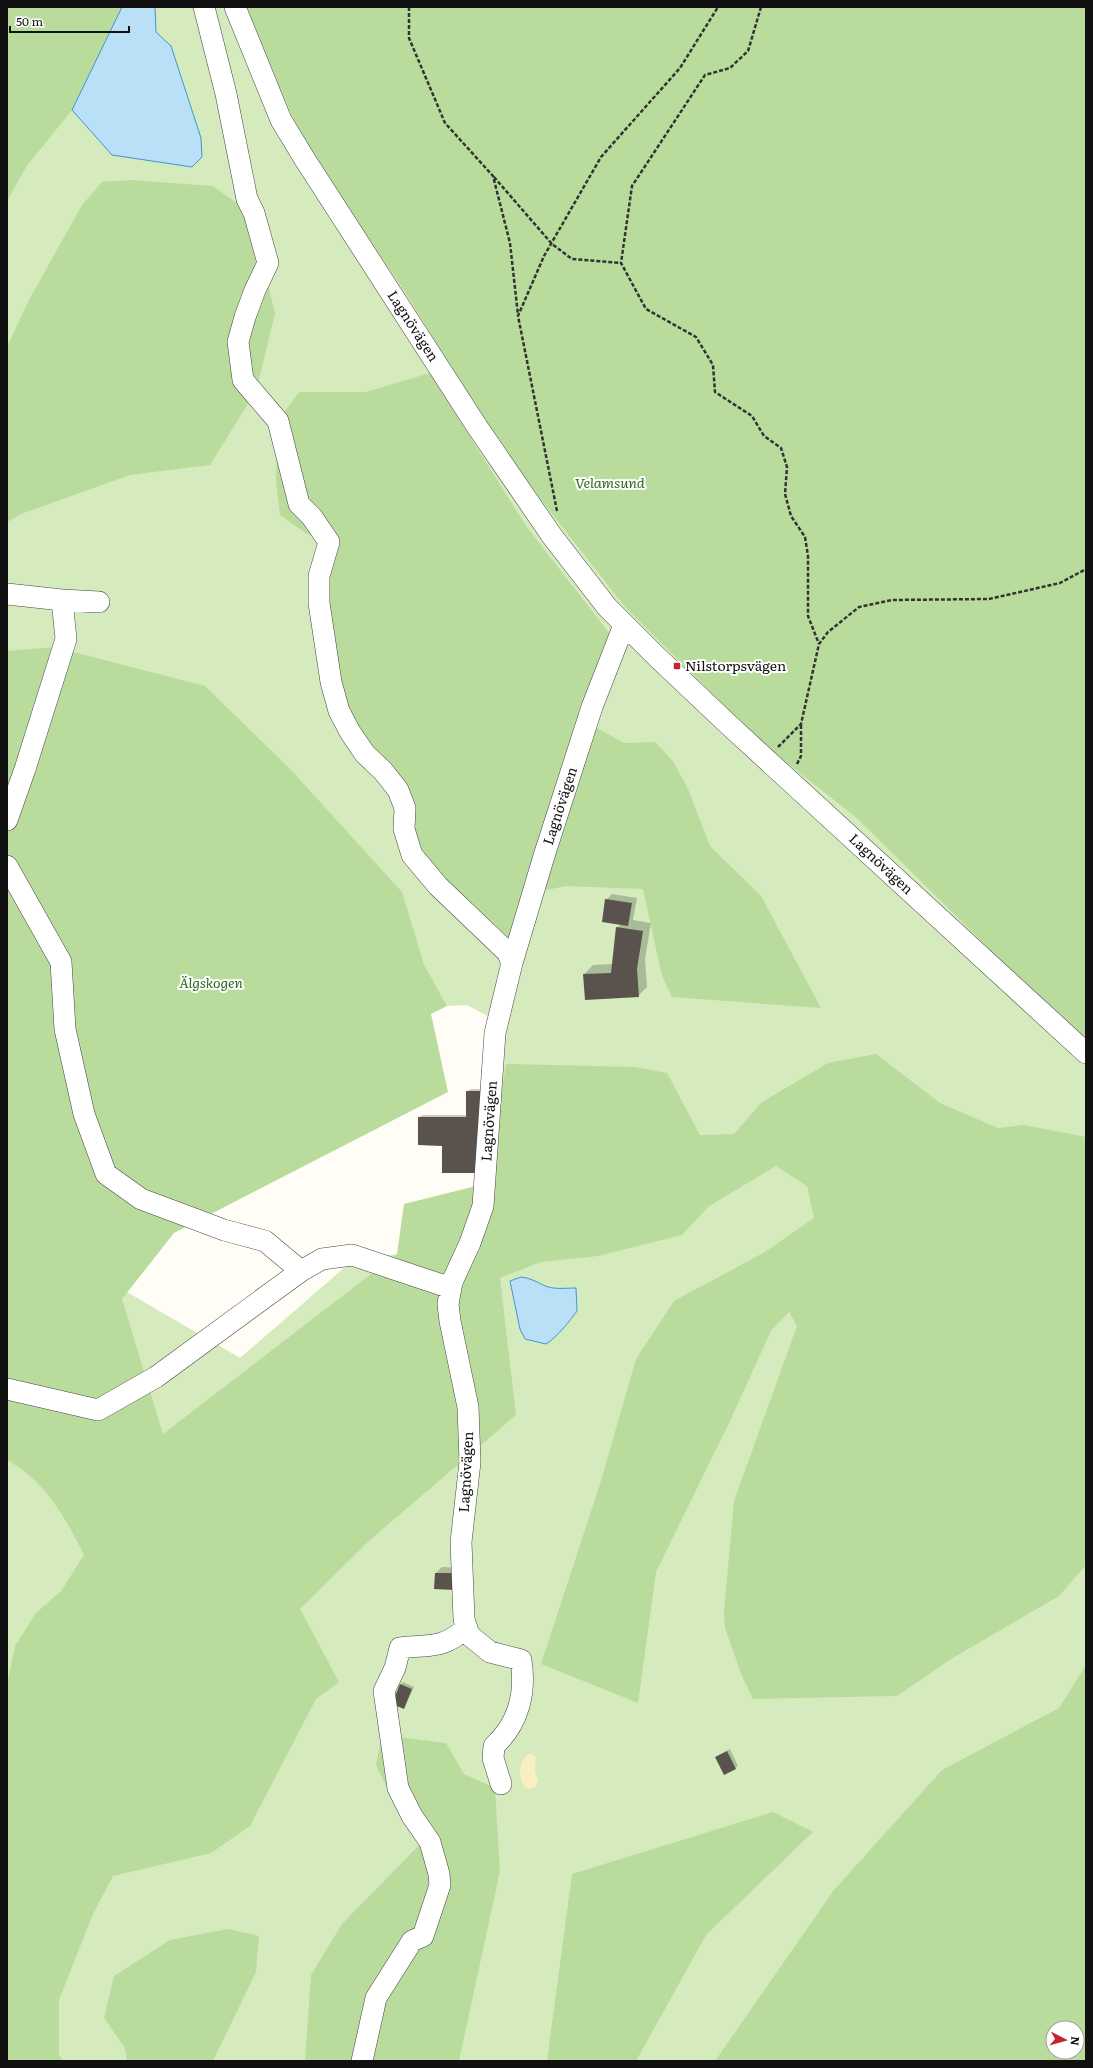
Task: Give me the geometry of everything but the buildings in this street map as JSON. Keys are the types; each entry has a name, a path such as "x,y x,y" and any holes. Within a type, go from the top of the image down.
{"street":[{"path":"204,7 226,94 247,199 254,213 268,263 255,290 238,342 243,380 278,421 299,504 312,517 329,542 319,576 320,603 332,682 339,711 364,754 383,772 398,790 405,808 404,829 412,855 438,886 507,952 512,963"},
{"name":"Lagnövägen","path":"235,7 262,76 285,126 476,425 552,536 607,606 624,625 730,726 1086,1053"},
{"path":"7,594 62,600 99,602"},
{"path":"7,820 66,639 62,600"},
{"name":"Lagnövägen","path":"467,1628 464,1620 461,1542 470,1462 468,1408 450,1321 448,1304 451,1288 483,1206 495,1033 512,963 588,720 624,625"},
{"path":"7,866 62,962 65,1029 84,1114 106,1174 141,1199 224,1230 265,1241 301,1271"},
{"path":"7,1389 98,1410 156,1377 301,1271 322,1259 352,1255 451,1288"},
{"path":"362,2061 376,1998 412,1941 423,1936 440,1885 439,1874 430,1842 412,1816 398,1788 384,1691 395,1668 400,1648 436,1646 452,1640 467,1628 469,1635 490,1652 521,1660 523,1692 516,1716 503,1738 494,1746 493,1758 501,1784"}],"path":[{"path":"409,7 409,38 445,123 552,244 572,259 621,263"},
{"path":"518,316 544,256 600,157 680,68 718,7"},
{"path":"761,7 748,51 730,68 705,75 632,186 621,263 646,309 696,337 713,365 715,392 752,416 764,436 782,448 787,467 785,494 791,516 805,537 808,556 808,616 819,644"},
{"path":"493,176 510,243 518,316 557,508 552,536"},
{"path":"788,778 801,756 801,724 819,644 828,632 859,607 892,600 988,599 1060,582 1086,569"},
{"path":"771,745 778,748 801,724"}],"green space":[{"name":"Velamsund","path":"7,7 1086,7 1086,2061 7,2061 7,1222 240,1358 352,1261 397,1254 473,1214 491,1018 467,1005 447,1006 424,964 410,920 7,1019"},
{"path":"7,7 122,7 72,110 26,167 7,201"},
{"path":"247,7 1086,7 1086,1039 1031,990 858,819 762,743 626,608 541,500 484,419 405,292 324,174 294,120 255,30"},
{"path":"130,180 213,186 252,214 275,314 256,391 210,465 130,475 21,514 7,522 7,347 29,300 82,205 102,182"},
{"path":"430,373 526,526 613,638 590,724 624,743 655,742 673,761 688,789 710,846 761,896 821,1008 672,997 662,976 643,889 566,886 542,891 507,952 412,855 405,808 350,732 322,625 329,543 307,534 280,515 276,482 278,421 299,392 366,392"},
{"name":"Älgskogen","path":"54,647 205,686 292,771 402,892 424,964 447,1006 431,1014 448,1092 174,1233 122,1299 163,1434 397,1254 404,1204 492,1182 500,1104 506,1064 635,1067 667,1073 700,1135 734,1134 762,1102 828,1063 876,1054 940,1103 998,1128 1024,1125 1086,1137 1086,1565 1059,1596 951,1659 897,1696 753,1699 742,1676 725,1628 724,1612 734,1501 797,1326 789,1312 771,1331 729,1423 656,1572 638,1703 541,1664 600,1484 636,1359 674,1301 765,1252 814,1218 807,1186 776,1166 709,1206 682,1235 598,1256 541,1262 500,1278 516,1415 371,1539 300,1609 339,1682 316,1699 250,1826 211,1853 113,1876 93,1914 59,2000 59,2055 63,2061 7,2061 7,1685 15,1646 36,1613 61,1591 84,1555 70,1527 53,1501 32,1478 7,1460 7,651"},
{"path":"1086,1665 1086,2061 715,2061 834,1890 942,1770 1059,1708"},
{"path":"382,1735 446,1743 464,1774 495,1788 500,1871 459,2061 305,2061 311,1975 342,1924 423,1841 402,1818 376,1765"},
{"path":"773,1812 813,1832 706,1935 636,2061 547,2061 572,1874"},
{"path":"228,1929 259,1936 256,1972 213,2061 127,2061 125,2048 104,2018 114,1976 170,1940"}],"sand":[{"path":"531,1753 536,1757 535,1771 538,1780 535,1788 530,1789 524,1787 522,1783 520,1768 521,1763"}],"water":[{"path":"122,7 155,7 156,32 171,46 201,138 202,157 192,167 112,155 72,110"},
{"path":"521,1277 530,1279 551,1288 576,1288 577,1311 558,1334 546,1344 525,1339 520,1329 510,1281"}],"place":[{"name":"Nilstorpsvägen","path":"677,666"}]}
